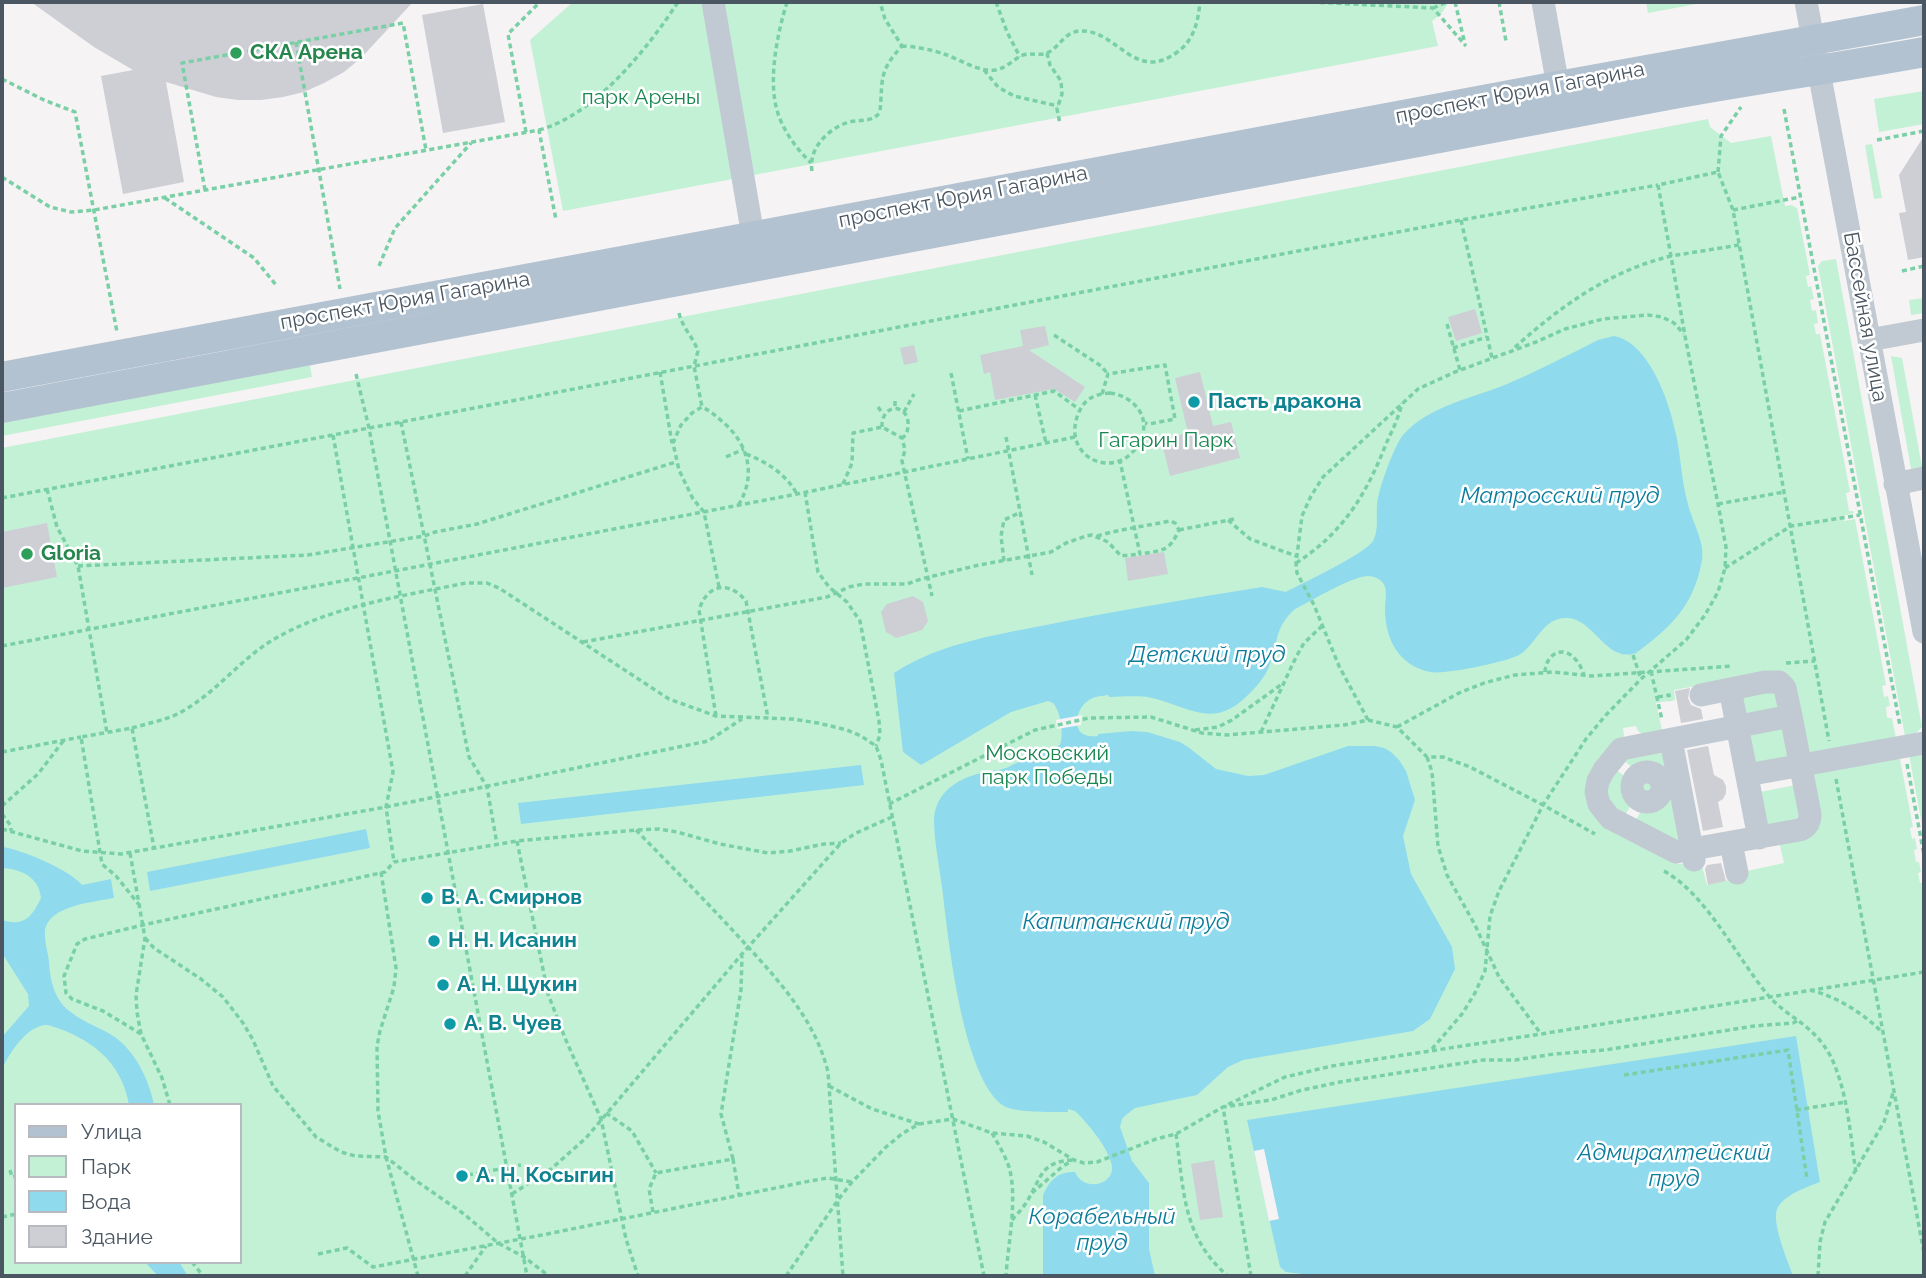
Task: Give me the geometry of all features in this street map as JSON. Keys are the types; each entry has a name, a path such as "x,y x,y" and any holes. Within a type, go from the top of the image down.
{"main road":[{"name":"проспект Юрия Гагарина","path":"2,377 1924,20"},
{"name":"проспект Юрия Гагарина","path":"2,408 1663,96 1924,52"}],"street":[{"path":"713,2 753,236"},
{"path":"1543,2 1558,86"},
{"name":"Бассейная улица","path":"1806,2 1924,632"},
{"path":"1869,340 1924,330"},
{"path":"1895,484 1924,478"},
{"path":"1701,695 1765,682 1779,682 1785,688 1791,716 1810,814 1808,823 1802,829 1731,843 1693,855 1676,852 1607,815 1599,804 1596,796 1598,781 1622,749 1791,716"},
{"path":"1730,689 1759,838"},
{"path":"1671,740 1671,783 1693,855"},
{"path":"1747,775 1914,745"},
{"path":"1612,761 1647,803 1657,799 1671,783"},
{"path":"1625,825 1637,789"},
{"path":"1731,843 1737,873"}],"path":[{"path":"526,132 508,34 540,2"},
{"path":"2,177 50,207 71,212 94,210 540,130 555,125 595,98 639,55 678,2"},
{"path":"787,2 777,47 773,85 775,102 787,133 811,163"},
{"path":"880,2 886,19 902,46"},
{"path":"996,2 1003,24 1020,57"},
{"path":"902,46 944,54 983,69 1002,68 1020,57 1047,53 1069,34 1084,31 1098,36 1137,60 1153,62 1168,58 1182,49 1194,34 1200,2"},
{"path":"1311,2 1433,8 1447,2"},
{"path":"1433,8 1466,46 1455,2"},
{"path":"1499,2 1506,41"},
{"path":"205,190 182,63 296,42 403,23 426,150"},
{"path":"296,42 341,295"},
{"path":"812,171 815,147 833,129 856,120 871,120 877,117 880,112 884,68 902,46"},
{"path":"1047,53 1050,65 1061,81 1062,94 1058,106 1060,124"},
{"path":"983,69 998,88 1014,96 1058,106"},
{"path":"2,79 75,112 117,335"},
{"path":"1512,350 1548,317 1601,282 1671,256 1739,245 1732,210 1718,172 1721,136 1743,103"},
{"path":"1784,109 1860,515 1914,745 1924,855"},
{"path":"540,130 556,220"},
{"path":"1877,140 1924,131"},
{"path":"379,266 395,228 472,142"},
{"path":"2,498 1718,172"},
{"path":"1431,1051 1462,1014 1475,993 1485,971 1490,916 1499,891 1543,805 1586,739 1605,716 1641,679 1686,640 1718,592 1725,568 1726,547 1658,185"},
{"path":"1732,210 1800,197"},
{"path":"164,198 254,258 276,285"},
{"path":"1461,220 1492,358"},
{"path":"1902,271 1924,266"},
{"path":"679,313 682,324 691,335 698,351 694,366 702,407 733,431 745,452 749,469 744,494 738,505"},
{"path":"1368,720 1339,666 1314,605 1297,573 1296,556 1302,516 1317,485 1419,389 1460,370 1582,324 1630,316 1662,317 1674,323 1685,336"},
{"path":"1447,324 1460,370"},
{"path":"1054,335 1101,366 1108,374"},
{"path":"1453,348 1478,337 1487,337"},
{"path":"1108,374 1165,365 1175,419 1145,423"},
{"path":"660,372 676,463 694,499 704,512 719,587"},
{"path":"951,373 968,459"},
{"path":"356,374 396,570 527,1276"},
{"path":"1102,394 1108,374"},
{"path":"959,411 1054,391 1080,410"},
{"path":"904,412 914,394"},
{"path":"1102,394 1124,397 1139,409 1145,423 1136,448 1120,461 1110,463 1094,461 1082,451 1075,437 1080,410 1087,400 1102,394"},
{"path":"1035,395 1046,443"},
{"path":"895,401 895,409"},
{"path":"1296,563 1332,536 1360,499 1379,463 1402,403"},
{"path":"673,443 681,425 702,407"},
{"path":"878,407 883,414"},
{"path":"882,427 883,414 895,409 904,412 909,423 906,435 902,438"},
{"path":"401,422 469,757 487,787 497,844"},
{"path":"842,485 852,463 853,433 882,427 902,438 905,450 902,461 932,596"},
{"path":"333,435 393,772 386,807 394,862"},
{"path":"2,646 704,512 1075,437"},
{"path":"1006,438 1032,575"},
{"path":"726,457 745,452 759,459 790,482 796,494"},
{"path":"1120,461 1140,554"},
{"path":"78,566 308,555 354,549 477,524 676,463"},
{"path":"47,489 57,527 78,566 107,733"},
{"path":"804,492 818,572 836,593 848,602 859,621 879,722 880,735 876,746"},
{"path":"1718,504 1784,492"},
{"path":"1004,561 1000,536 1004,520 1021,512"},
{"path":"1725,568 1791,526 1860,515"},
{"path":"1097,537 1108,542 1121,556 1140,554 1164,550 1179,530 1234,519"},
{"path":"1228,520 1250,539 1296,556"},
{"path":"582,642 827,597 849,587 864,584 907,584 928,577 1051,552 1086,536 1097,537 1170,521 1178,526 1179,530"},
{"path":"2,752 132,728 174,716 198,701 270,642 296,628 363,604 477,582 499,588 669,699 716,716 818,723 861,736 876,746 881,761 985,1276"},
{"path":"716,716 699,610 702,600 709,592 719,587 730,587 739,592 749,611 768,718"},
{"path":"1261,732 1304,643 1323,625"},
{"path":"1545,672 1549,658 1555,653 1563,653 1576,660 1584,675"},
{"path":"1633,655 1641,679"},
{"path":"1397,727 1459,693 1515,675 1545,672 1584,675 1651,671"},
{"path":"1651,671 1658,699 1670,695 1670,701"},
{"path":"1193,730 1218,727 1252,707 1284,683"},
{"path":"889,804 1035,730 1086,719 1151,717 1193,730 1227,735 1344,725 1368,720 1397,727 1427,757 1432,772 1437,839 1447,875 1475,925 1499,978 1541,1034"},
{"path":"2,829 56,845 101,852 130,853 438,797 708,741 742,719"},
{"path":"132,728 154,848"},
{"path":"80,737 102,864 116,876 140,906"},
{"path":"2,806 38,774 64,740"},
{"path":"1427,757 1443,757 1470,767 1605,840"},
{"path":"2,814 11,831"},
{"path":"512,1194 551,1169 595,1128 748,947 841,843 892,817"},
{"path":"636,830 784,987 821,1048 829,1086 843,1276"},
{"path":"141,1034 103,1011 72,999 66,993 64,976 77,944 85,939 143,925 381,873 394,862 517,841 659,830 768,853 841,843"},
{"path":"517,841 548,995 601,1119 621,1219 638,1276"},
{"path":"130,853 145,938 136,995 141,1034 162,1078 169,1103"},
{"path":"1662,870 1696,896 1769,996 1813,1031 1827,1050 1846,1102 1856,1173"},
{"path":"381,873 396,968 394,987 377,1046 378,1111 386,1157 418,1276"},
{"path":"145,938 154,948 223,997 248,1032 273,1086 316,1137 327,1145 355,1156 386,1157 464,1214 498,1243 524,1257 549,1276"},
{"path":"739,1195 721,1114 741,990 742,954"},
{"path":"786,1276 852,1182 886,1147 919,1124 953,1119 992,1133 1027,1136 1084,1163 1101,1160 1176,1134 1223,1107 1285,1077 1332,1066 1924,972"},
{"path":"1807,990 1821,993 1847,1005 1883,1032"},
{"path":"1223,1107 1271,1100 1302,1090 1352,1080 1483,1060 1515,1060 1605,1050 1799,1020"},
{"path":"1625,1075 1788,1050 1807,1179"},
{"path":"829,1086 872,1109 919,1124"},
{"path":"1818,1276 1825,1222 1884,1122 1894,1092"},
{"path":"1797,1110 1846,1102"},
{"path":"1223,1107 1251,1276"},
{"path":"606,1113 632,1131 656,1173"},
{"path":"992,1133 1009,1165 1013,1184 1006,1276"},
{"path":"1176,1134 1188,1215 1203,1250 1228,1276"},
{"path":"656,1173 733,1159"},
{"path":"1031,1194 1063,1166 1074,1160"},
{"path":"1011,1222 1046,1168 1053,1163 1074,1160"},
{"path":"468,1174 521,1165"},
{"path":"10,1170 14,1176"},
{"path":"653,1212 649,1189 656,1173"},
{"path":"318,1254 347,1248 373,1267 810,1181 828,1178 852,1182"},
{"path":"465,1276 486,1246"}],"green space":[{"name":"парк Арены","path":"573,2 1449,2 1432,21 1438,46 563,211 530,40"},
{"path":"1646,2 1707,2 1648,13"},
{"path":"1924,91 1924,124 1879,132 1874,99"},
{"name":"Московский парк Победы","path":"1708,119 1710,127 1731,143 1771,136 1785,206 1797,208 1810,275 1806,276 1808,287 1811,286 1814,299 1810,300 1812,311 1816,310 1818,323 1814,324 1816,334 1820,334 1850,492 1846,493 1849,511 1854,513 1843,516 1844,521 1855,519 1886,685 1882,686 1884,697 1888,696 1890,706 1886,707 1887,718 1892,718 1913,827 1910,828 1912,839 1915,838 1917,849 1914,850 1916,862 1919,862 1921,872 1918,873 1924,889 1924,1276 2,1276 2,448","holes":["1696,686 1793,694 1806,755 1796,837 1779,841 1784,863 1747,871 1748,876 1707,885 1701,862 1679,864 1589,794 1624,736 1623,728 1636,726 1638,731 1648,738 1663,735 1656,703 1675,700 1674,690"]},
{"path":"1872,144 1882,198 1874,199 1865,145"},
{"path":"1836,259 1922,727 1915,734 1905,736 1818,266 1822,261"},
{"path":"1924,298 1924,313 1911,315 1909,300"},
{"path":"1891,356 1902,358 1922,467 1911,469"},
{"path":"310,365 312,377 2,436 2,423"},
{"path":"1774,688 1781,708 1746,717 1741,695"},
{"path":"1783,726 1789,759 1756,765 1750,732"},
{"path":"1661,749 1670,774 1664,775 1651,767 1635,770 1622,759"},
{"path":"1918,752 1924,755 1924,836 1909,754"},
{"path":"1614,768 1628,779 1626,789 1632,803 1624,817 1618,817 1602,783"},
{"path":"1647,775 1658,782 1659,787 1652,798 1647,799 1636,792 1635,787 1642,776"},
{"path":"1796,785 1803,817 1769,828 1760,792"},
{"path":"1673,792 1679,840 1634,823 1643,808 1657,806 1666,801 1667,793"}],"water":[{"path":"1614,336 1637,349 1647,360 1662,389 1672,418 1686,495 1702,553 1698,576 1687,603 1660,634 1636,653 1617,652 1586,626 1568,618 1552,621 1519,655 1502,661 1448,672 1419,669 1402,657 1391,640 1386,619 1385,587 1378,579 1368,576 1342,585 1295,609 1283,624 1271,663 1263,678 1234,707 1211,714 1152,698 1108,695 1093,698 1081,708 1078,728 1088,736 1147,732 1180,742 1216,769 1248,776 1264,775 1348,746 1375,746 1391,752 1406,771 1415,800 1403,836 1411,874 1452,947 1455,969 1430,1019 1413,1031 1243,1060 1228,1067 1197,1095 1135,1108 1122,1119 1120,1127 1132,1161 1149,1183 1149,1249 1155,1276 1043,1276 1043,1195 1048,1185 1059,1175 1069,1172 1075,1172 1084,1182 1090,1184 1102,1183 1110,1175 1111,1163 1098,1138 1075,1111 1068,1109 1068,1112 1035,1112 1004,1106 990,1091 977,1067 959,1005 953,971 934,818 940,800 958,782 1005,768 1060,745 1060,717 1053,703 1048,701 1011,712 921,765 903,752 894,673 947,648 1003,633 1262,587 1286,592 1346,560 1373,541 1377,528 1378,498 1387,468 1399,441 1414,425 1438,410 1507,384 1598,340"},
{"path":"861,765 864,785 521,824 518,803"},
{"path":"366,829 370,848 150,891 147,872"},
{"path":"2,847 45,861 82,885 111,879 114,898 74,906 55,915 49,922 45,934 50,975 56,994 68,1010 110,1034 126,1047 144,1075 153,1103 128,1103 119,1076 101,1053 77,1036 48,1025 33,1029 27,1034 15,1047 2,1069 2,1037 29,1006 28,994 2,953 2,920 16,922 26,919 41,898 37,885 28,876 16,870 2,868"},
{"name":"Адмиралтейский пруд","path":"1796,1036 1820,1182 1786,1198 1776,1213 1781,1241 1793,1276 1318,1276 1286,1272 1280,1267 1247,1120"},
{"path":"147,1264 180,1264 188,1276 158,1276"}],"pier":[{"path":"1082,715 1081,725 1057,729 1056,720"},
{"path":"1264,1149 1279,1219 1269,1221 1254,1151"}],"building":[{"name":"СКА Арена","path":"31,2 413,2 361,58 344,72 304,92 261,100 238,100 216,97 166,82 184,182 123,194 101,76 133,70 94,47"},
{"path":"483,4 505,122 443,133 422,15"},
{"path":"1924,136 1924,257 1908,260 1899,213 1906,212 1899,175"},
{"path":"1475,309 1482,333 1456,341 1448,317"},
{"path":"1045,326 1049,345 1029,350 1085,387 1075,402 1054,389 995,400 990,372 984,374 980,355 1023,346 1020,330"},
{"path":"914,345 918,362 904,365 900,348"},
{"path":"1200,372 1213,426 1231,422 1240,458 1170,476 1161,439 1188,433 1175,378"},
{"name":"Gloria","path":"47,523 57,577 2,588 2,532"},
{"path":"1164,552 1168,574 1128,581 1125,558"},
{"path":"913,596 923,602 928,621 922,630 896,638 886,632 881,612 887,604"},
{"path":"1690,688 1688,698 1691,705 1701,709 1703,719 1681,723 1675,691"},
{"path":"1708,746 1714,775 1723,780 1726,793 1718,802 1723,827 1703,831 1687,750"},
{"path":"1721,863 1726,881 1708,885 1705,869 1707,865"},
{"path":"1214,1160 1223,1217 1200,1220 1191,1164"}],"place":[{"name":"СКА Арена","path":"236,53"},
{"name":"Пасть дракона","path":"1194,402"},
{"name":"Gloria","path":"27,554"},
{"name":"В. А. Смирнов","path":"427,898"},
{"name":"Н. Н. Исанин","path":"434,941"},
{"name":"А. Н. Щукин","path":"443,985"},
{"name":"А. В. Чуев","path":"450,1024"},
{"name":"А. Н. Косыгин","path":"462,1176"}],"park label":[{"name":"Гагарин Парк","path":"1166,441"}],"water label":[{"name":"Матросский пруд","path":"1560,496"},
{"name":"Детский пруд","path":"1207,655"},
{"name":"Капитанский пруд","path":"1126,922"},
{"name":"Корабельный пруд","path":"1102,1230"}]}
